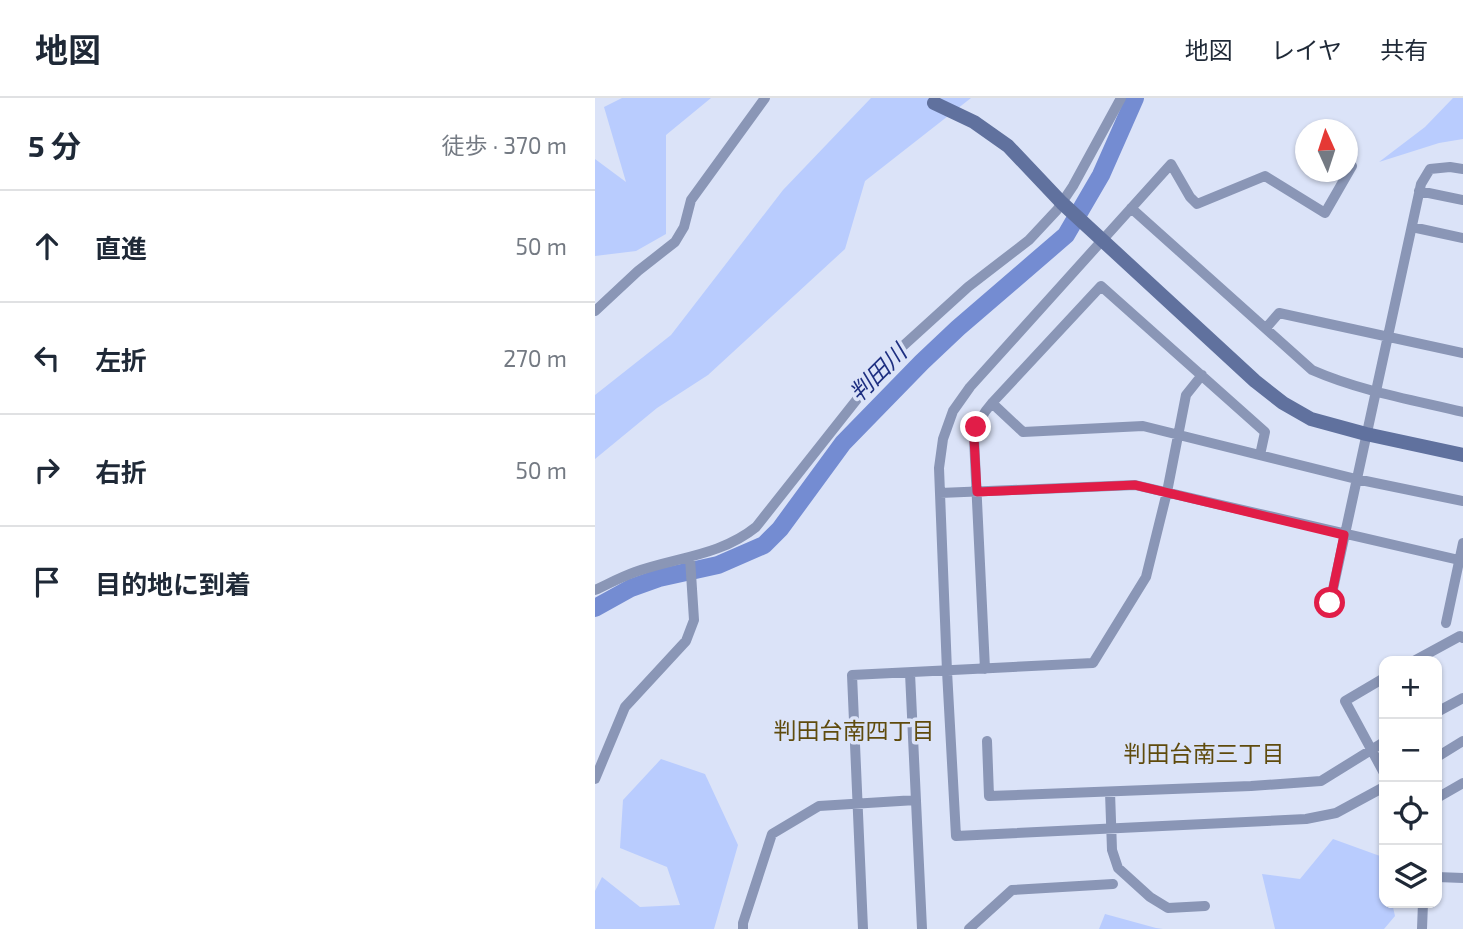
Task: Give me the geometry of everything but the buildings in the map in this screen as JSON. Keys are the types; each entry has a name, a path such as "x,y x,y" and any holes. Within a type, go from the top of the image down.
{"street":[{"path":"595,312 638,271 675,242 684,227 691,200 765,98"},
{"path":"595,590 633,572 691,561 744,537 756,527 857,398 903,346 968,287 1029,240 1065,205 1121,98"},
{"path":"934,103 974,122 1008,146 1102,240 1255,381 1283,403 1311,419 1463,455"},
{"path":"1343,182 1325,213 1265,176 1197,204 1171,164 989,365 953,411 943,439 939,468 956,836 1324,817 1347,808 1379,790"},
{"path":"1330,603 1419,191 1430,169 1463,169"},
{"path":"1419,191 1463,200"},
{"path":"1131,208 1294,356 1313,370 1332,379 1463,412"},
{"path":"1412,226 1463,238"},
{"path":"985,669 974,438 976,427 992,403 1101,286 1265,432 1260,454"},
{"path":"1266,328 1279,313 1463,354"},
{"path":"863,929 852,675 1093,663 1146,577 1167,492 1186,395 1202,375"},
{"path":"992,403 1023,432 1143,426 1356,479 1463,501"},
{"path":"940,493 1135,485 1459,560"},
{"path":"1446,623 1463,543"},
{"path":"595,779 625,707 686,641 694,620 691,561"},
{"path":"1424,656 1460,636 1463,638"},
{"path":"910,673 922,929"},
{"path":"1379,681 1345,701 1379,764"},
{"path":"1442,709 1463,698"},
{"path":"987,741 989,796 1321,781 1379,745"},
{"path":"1442,754 1463,741"},
{"path":"1442,795 1463,783"},
{"path":"1110,792 1112,850 1118,868 1168,908 1205,906"},
{"path":"743,929 772,834 820,806 916,800"},
{"path":"1442,877 1463,878"},
{"path":"969,929 1011,890 1113,884"},
{"path":"1422,929 1423,908"}],"shaded area":[{"path":"622,98 711,98 666,135 666,234 636,251 595,256 595,159 626,182 604,107"},
{"path":"871,98 971,98 865,181 845,249 708,375 657,408 595,459 595,395 671,335 783,190"},
{"path":"1453,98 1463,98 1463,139 1439,143 1379,162 1425,127"},
{"path":"661,759 705,774 738,845 714,929 595,929 595,891 602,877 640,907 680,905 667,867 620,848 623,800"},
{"path":"1333,839 1379,856 1379,908 1393,908 1395,916 1384,929 1275,929 1262,874 1300,879"},
{"path":"1105,914 1156,928 1163,929 1099,929"}],"waterway":[{"name":"判田川","path":"595,608 631,588 659,578 718,565 764,545 780,529 843,443 958,328 1066,235 1101,175 1135,98"}],"district":[{"name":"判田台南四丁目","path":"854,731"},
{"name":"判田台南三丁目","path":"1204,754"}],"route":[{"path":"976,427 974,438 977,492 1135,485 1344,535 1330,603"}]}
